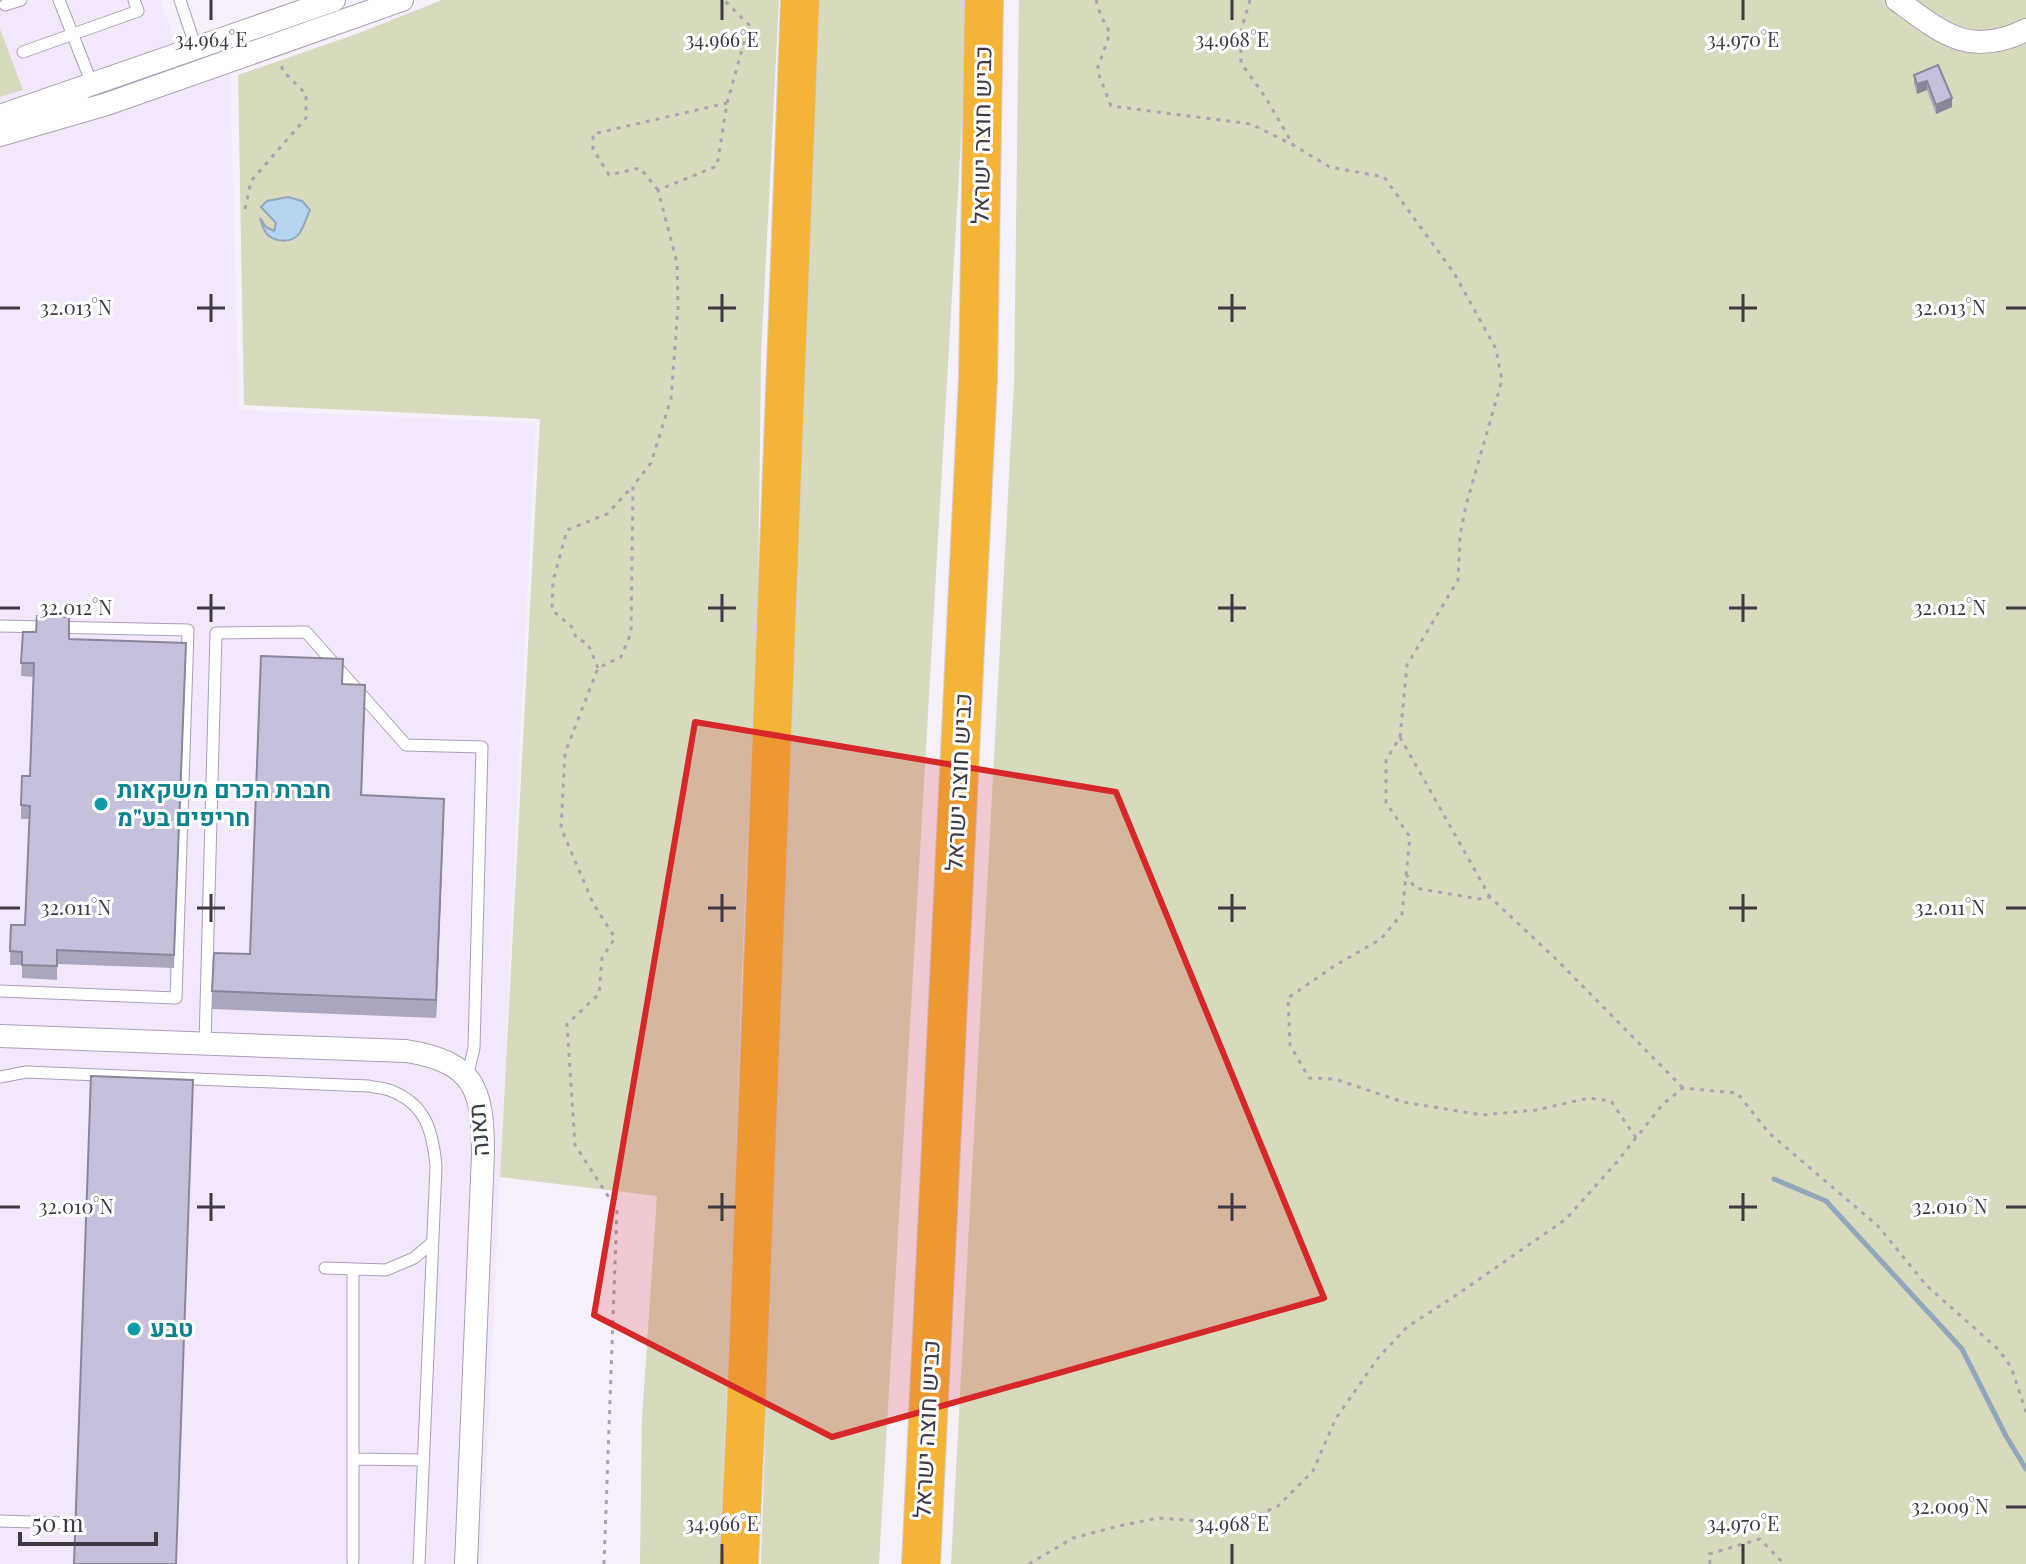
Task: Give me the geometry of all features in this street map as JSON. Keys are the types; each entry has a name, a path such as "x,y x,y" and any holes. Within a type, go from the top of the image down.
{"highway":[{"path":"739,1564 800,0"},
{"name":"כביש חוצה ישראל","path":"921,1564 978,378 984,0"}],"street":[{"path":"0,116 334,0"},
{"path":"0,135 107,104 402,0"},
{"path":"1897,0 1940,32 1961,41 1983,42 2012,37 2026,30"},
{"name":"תאנה","path":"0,1036 406,1051 445,1060 467,1077 480,1105 483,1154 466,1564"}],"lane":[{"path":"5,5 21,0"},
{"path":"59,0 92,84 64,117"},
{"path":"23,52 138,11 134,0"},
{"path":"180,0 196,48"},
{"path":"0,626 188,630 176,998 0,991"},
{"path":"205,1043 216,633 306,632 406,745 482,747 474,1048 467,1077"},
{"path":"0,1077 26,1072 369,1086 395,1092 426,1118 434,1139 436,1166 419,1564"},
{"path":"325,1268 386,1270 414,1258 433,1242"},
{"path":"353,1269 353,1561"},
{"path":"354,1459 423,1460"},
{"path":"0,1521 66,1523"}],"path":[{"path":"658,190 717,166 727,103 749,25 724,0"},
{"path":"1096,0 1110,33 1097,70 1111,106 1251,124 1330,167 1384,177 1454,273 1496,349 1502,380 1466,505 1460,536 1458,580 1407,665 1400,737 1386,760 1386,803 1410,837 1402,914 1381,939 1288,998 1290,1045 1309,1078 1335,1079 1403,1102 1482,1115 1536,1110 1589,1098 1611,1101 1636,1138"},
{"path":"1250,0 1241,31 1241,63 1293,145"},
{"path":"245,209 251,181 306,118 306,94 283,71 275,45"},
{"path":"598,668 588,644 576,638 573,628 552,610 553,581 567,530 607,514 651,463 671,399 678,307 677,263 658,190 640,168 609,175 593,149 593,134 727,103"},
{"path":"604,1564 617,1210 575,1145 567,1024 599,994 602,958 615,938 593,903 561,828 565,753 598,668 621,657 631,633 633,486"},
{"path":"1400,737 1490,897 1683,1088 1737,1093 1769,1133 1878,1226 1926,1285 1999,1350 2011,1367 2026,1412"},
{"path":"1406,874 1415,888 1479,899 1490,897"},
{"path":"1029,1564 1073,1538 1119,1526 1158,1518 1225,1523 1261,1514 1278,1506 1313,1471 1336,1418 1379,1357 1407,1327 1566,1219 1663,1104 1683,1088"},
{"path":"1710,1564 1709,1554 1760,1539 1784,1564"}],"highlighted area":[{"path":"695,722 1116,792 1324,1298 832,1437 594,1315"}],"shaded area":[{"path":"0,0 160,0 175,39 205,32 230,76 239,410 536,423 482,1564 0,1564"}],"green space":[{"path":"442,0 779,0 761,357 758,596 719,1564 640,1564 642,1419 657,1196 500,1177 540,419 244,405 238,75"},
{"path":"812,0 969,0 879,1564 761,1564"},
{"path":"1019,0 2026,0 2026,1564 951,1564 1014,383"},
{"path":"0,29 23,90 0,97"}],"water":[{"path":"288,197 302,201 310,210 299,234 284,241 269,236 264,230 260,218 266,227 274,231 276,223 261,207 267,201"}],"building":[{"path":"1938,65 1952,98 1936,105 1927,81 1917,84 1914,75"},
{"name":"חברת הכרם משקאות חריפים בע\"מ","path":"37,616 69,617 69,639 186,643 174,955 57,950 57,966 22,965 22,952 10,951 11,925 25,925 30,806 21,805 22,776 30,776 34,663 21,663 23,632 36,632"},
{"path":"261,656 343,659 342,684 365,685 361,795 444,799 436,1000 212,991 214,953 250,954"},
{"name":"טבע","path":"91,1076 193,1080 176,1564 74,1564"}],"waterway":[{"path":"1774,1179 1826,1201 1962,1349 2026,1469"}],"place":[{"name":"חברת הכרם משקאות חריפים בע\"מ","path":"101,804"},
{"name":"טבע","path":"134,1329"}]}
